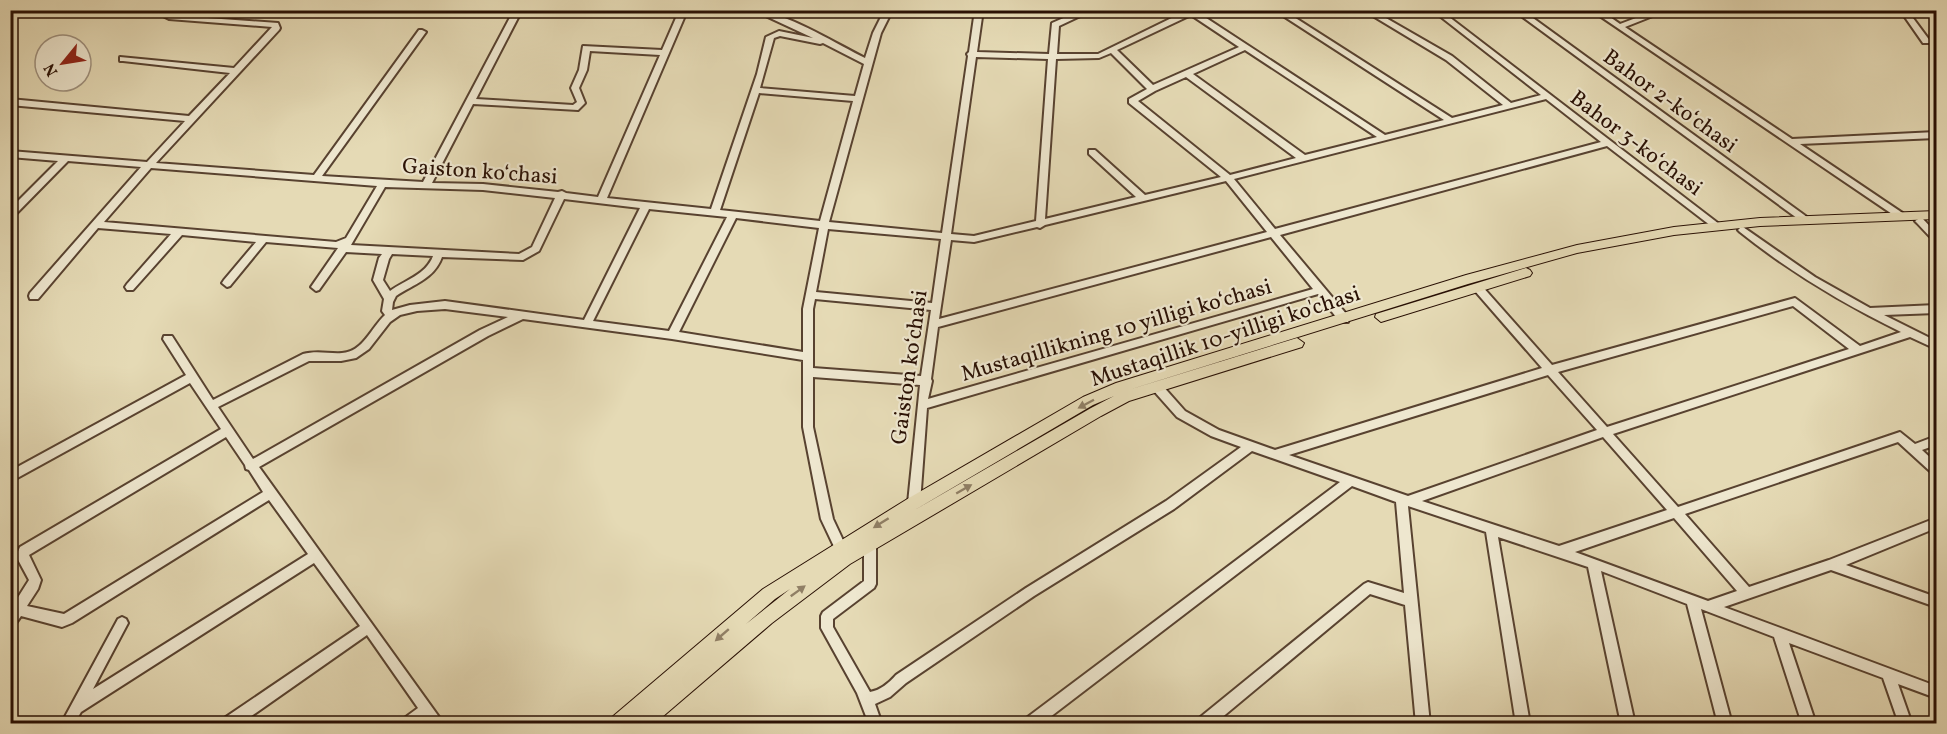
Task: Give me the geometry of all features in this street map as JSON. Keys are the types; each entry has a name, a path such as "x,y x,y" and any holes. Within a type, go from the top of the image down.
{"main road":[{"name":"Mustaqillik 10-yilligi ko'chasi","path":"641,723 765,616 843,554 914,503 1088,401 1121,387 1576,249 1664,233 1718,227 1804,219 1936,215"},
{"name":"Mustaqillik 10-yilligi ko'chasi","path":"618,723 769,594 843,554 870,546 1124,397 1575,257 1673,239 1743,230 1936,220"}],"street":[{"path":"426,185 518,10"},
{"path":"756,10 789,23 868,63"},
{"path":"843,554 827,519 808,427 811,295 824,225 877,33 886,13 919,10"},
{"name":"Gaiston koʻchasi","path":"914,503 922,405 936,324 945,237 979,10"},
{"path":"1040,225 1050,57 1055,25 1090,10"},
{"path":"1277,10 1451,121"},
{"path":"1366,10 1449,58 1510,106"},
{"path":"1435,10 1547,96"},
{"name":"Bahor 2-koʻchasi","path":"1516,10 1804,219"},
{"path":"1594,10 1901,216"},
{"path":"1619,27 1665,10"},
{"path":"1904,10 1926,41"},
{"path":"603,199 683,11"},
{"path":"971,54 1099,56 1193,11 1384,138"},
{"path":"34,296 148,166 273,33 275,25 169,17"},
{"path":"316,178 422,32"},
{"path":"714,213 756,90 770,37 779,33 805,41 823,42"},
{"path":"1245,47 1152,89 1132,101 1228,178 1344,319"},
{"path":"470,101 576,108 581,103 575,88 583,70 586,48 665,53"},
{"path":"1110,49 1152,89"},
{"path":"123,58 235,71"},
{"path":"1187,74 1304,159"},
{"path":"756,90 858,99"},
{"name":"Bahor 3-koʻchasi","path":"945,237 974,239 1040,225 1547,96 1718,227"},
{"path":"10,102 191,119"},
{"path":"1790,142 1936,135"},
{"path":"936,324 1608,143"},
{"path":"1092,152 1144,199"},
{"name":"Gaiston koʻchasi","path":"10,154 148,166 562,194 714,213 945,237"},
{"path":"10,215 15,206 66,158"},
{"path":"316,287 346,244 383,183"},
{"path":"97,225 346,244 390,250 525,256 536,249 562,194"},
{"path":"586,323 646,205"},
{"path":"672,335 733,215"},
{"path":"1920,221 1936,238"},
{"path":"1743,230 1773,255 1865,312 1936,345"},
{"path":"130,287 180,231"},
{"path":"227,283 263,238"},
{"path":"389,298 378,280 384,258 390,250"},
{"path":"391,316 387,311 389,298 396,290 429,274 434,269 439,253"},
{"path":"1478,288 1747,593"},
{"name":"Mustaqillikning 10 yilligi koʻchasi","path":"922,405 1321,290"},
{"path":"811,295 936,307"},
{"path":"1276,454 1550,370 1795,302 1858,350"},
{"path":"210,406 307,357 352,355 373,340 391,316 446,305 672,335 808,357"},
{"path":"1865,312 1936,309"},
{"path":"250,466 484,333 521,316"},
{"path":"1404,500 1604,432 1911,333"},
{"path":"168,339 226,432 269,494 438,723"},
{"path":"808,372 927,381"},
{"path":"10,477 192,377"},
{"path":"1157,387 1181,414 1215,433 1404,500 1561,551 1936,692"},
{"path":"10,621 35,580 22,556 24,551 226,432"},
{"path":"1561,551 1677,514 1900,437 1936,470"},
{"path":"1913,449 1936,440"},
{"path":"866,699 876,698 894,688 901,679 1030,592 1170,504 1252,446"},
{"path":"1030,723 1350,481"},
{"path":"18,609 62,621 68,619 269,494"},
{"path":"1404,500 1423,723"},
{"path":"1709,606 1831,565 1936,523"},
{"path":"1491,528 1523,723"},
{"path":"870,546 870,584 827,616 828,628 866,699 876,723"},
{"path":"75,708 315,555"},
{"path":"1593,563 1628,723"},
{"path":"1831,565 1936,602"},
{"path":"1203,723 1368,588 1412,601"},
{"path":"1692,600 1725,723"},
{"path":"67,723 122,623"},
{"path":"228,723 368,627"},
{"path":"1779,632 1809,723"},
{"path":"1888,675 1906,723"},
{"path":"408,723 427,709"}]}
